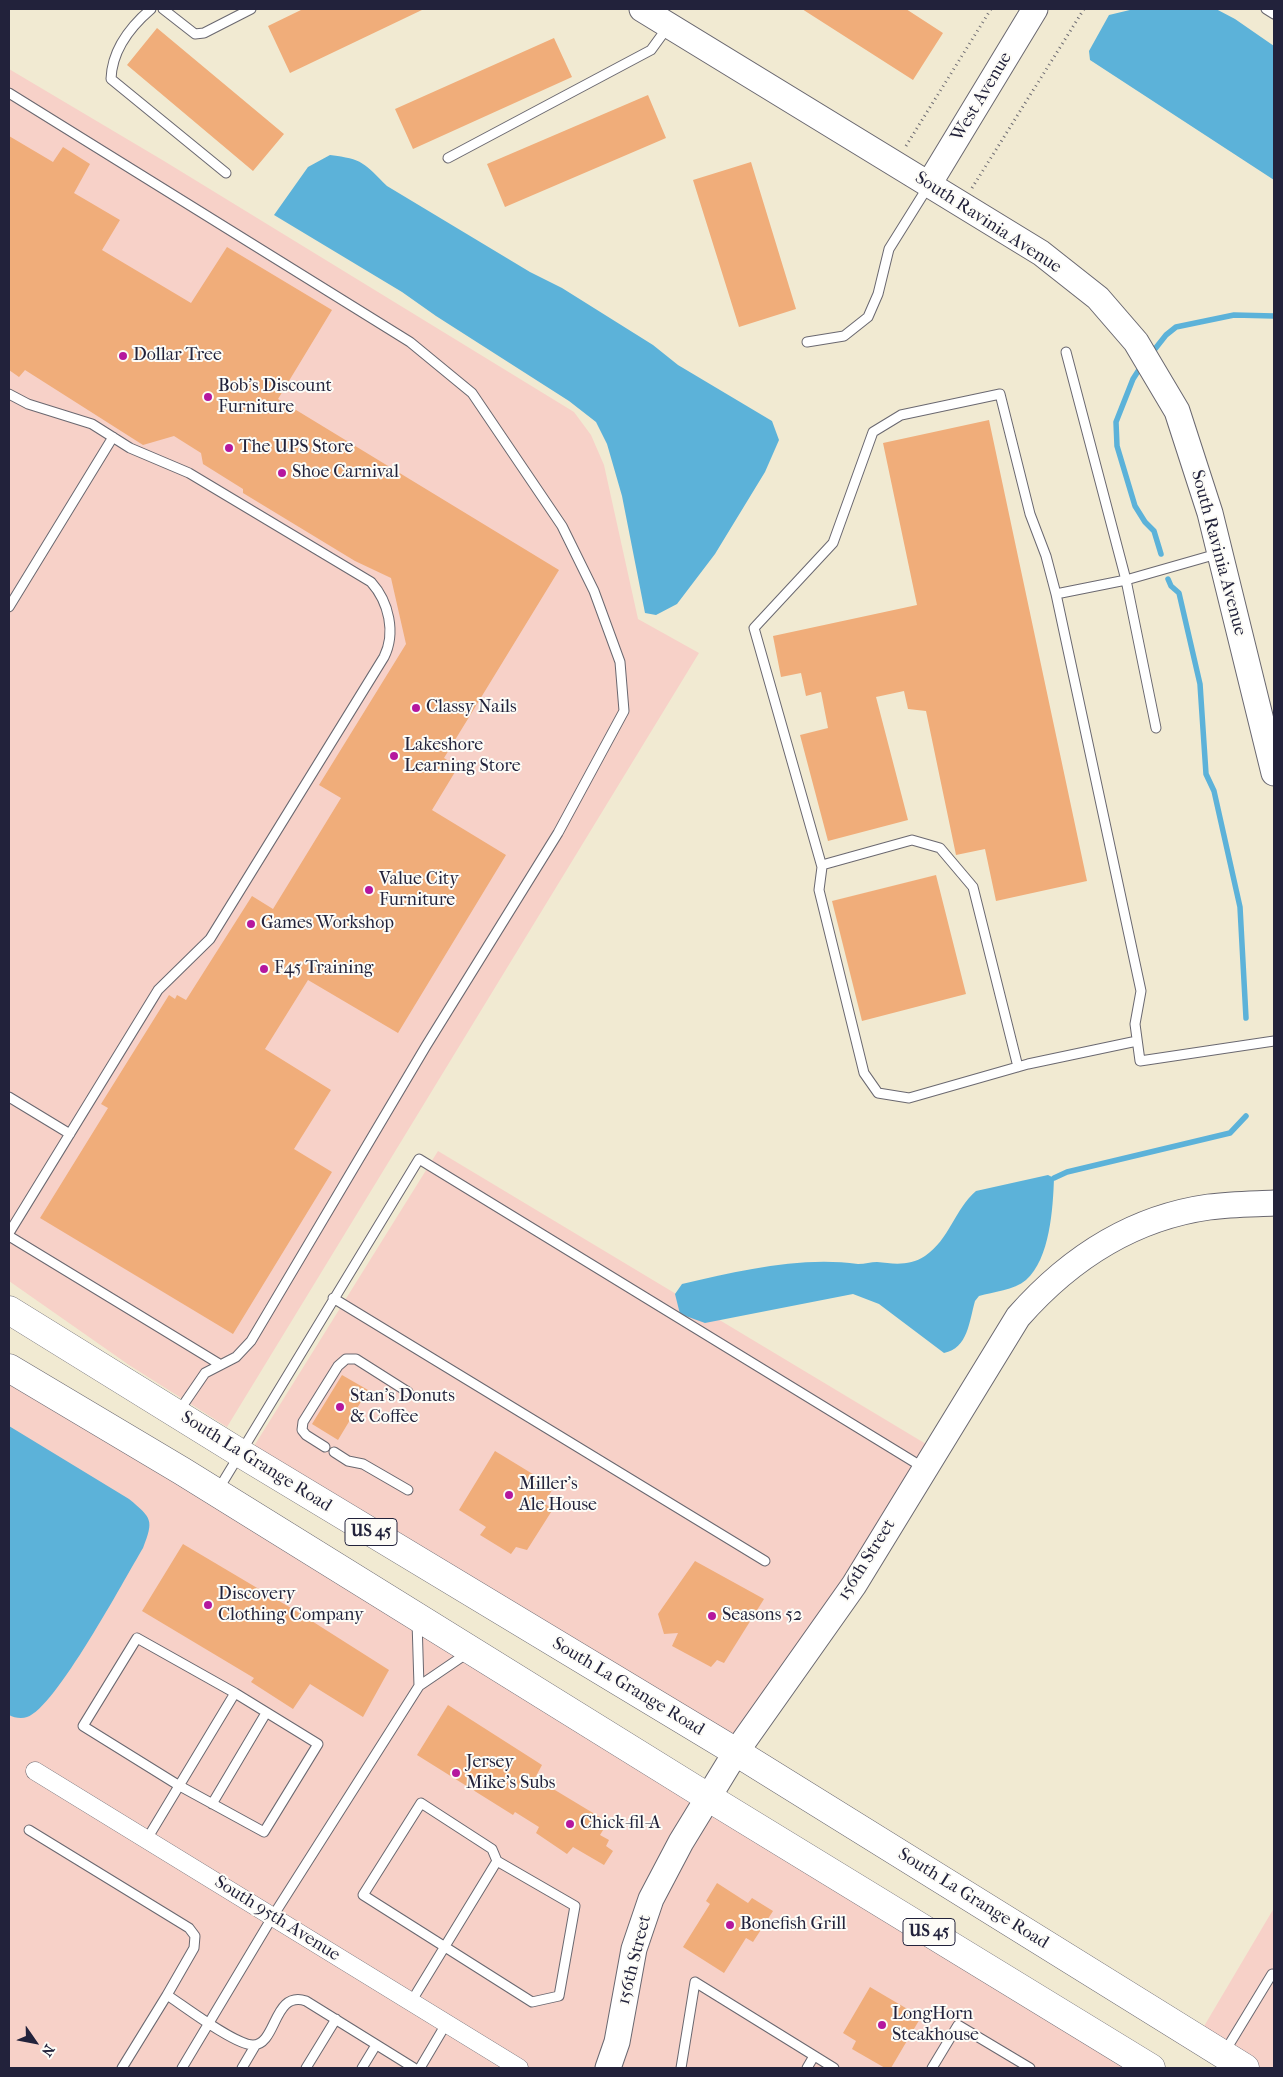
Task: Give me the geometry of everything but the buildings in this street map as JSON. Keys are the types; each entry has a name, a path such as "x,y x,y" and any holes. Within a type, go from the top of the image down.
{"highway":[{"name":"South La Grange Road","path":"9,1310 240,1453 736,1752 1234,2061"},
{"name":"US 45","path":"9,1368 216,1493 1151,2068"}],"street":[{"name":"South Ravinia Avenue","path":"642,9 1041,254 1098,298 1136,342 1177,411 1210,513 1274,773"},
{"name":"West Avenue","path":"929,184 1035,9"},
{"name":"156th Street","path":"608,2068 617,2042 634,1949 651,1899 706,1796 854,1585 1018,1317 1044,1288 1084,1256 1116,1236 1149,1222 1209,1207 1274,1203"},
{"name":"South 95th Avenue","path":"35,1771 519,2068"}],"lane":[{"path":"151,9 131,27 111,64 111,79 226,173"},
{"path":"163,9 195,34 204,33 251,9"},
{"path":"1266,9 1274,14"},
{"path":"448,158 651,50 669,26"},
{"path":"9,93 410,342 472,393 562,526 594,591 620,662 624,711 558,834 421,1054 251,1341 236,1357 205,1373 177,1413"},
{"path":"807,342 844,336 868,317 878,294 889,249 929,184"},
{"path":"1066,352 1126,580 1156,728"},
{"path":"9,394 28,404 92,424 130,448 189,473 212,486 371,582 377,589 386,610 391,637 384,657 210,939 158,990 9,1235 221,1365"},
{"path":"1137,1041 1018,1067 909,1098 878,1093 864,1073 819,890 822,865 754,628 833,543 873,432 901,415 1000,394 1030,514 1046,556 1056,594 1141,991 1135,1024 1140,1061 1274,1041"},
{"path":"9,607 113,437"},
{"path":"1056,594 1126,580 1220,553"},
{"path":"822,865 912,840 940,848 973,887 1018,1067"},
{"path":"9,1097 70,1134"},
{"path":"216,1493 419,1159 924,1468"},
{"path":"333,1298 765,1561"},
{"path":"325,1447 306,1435 302,1430 304,1422 338,1366 346,1360 356,1359 408,1392"},
{"path":"334,1452 348,1461 363,1464 408,1490"},
{"path":"417,1617 419,1686"},
{"path":"137,1638 266,1713 318,1744 264,1832 178,1785 83,1726 137,1638"},
{"path":"182,2068 273,1916 419,1686 471,1650"},
{"path":"147,1839 178,1785 235,1694"},
{"path":"212,1804 266,1713"},
{"path":"420,1803 492,1849 498,1862 574,1906 559,1996 532,2002 363,1894 420,1803"},
{"path":"29,1830 189,1928 195,1936 194,1948 122,2068"},
{"path":"411,2002 498,1862"},
{"path":"1234,2061 1274,1974"},
{"path":"681,2068 695,1982 834,2068"},
{"path":"167,1995 209,2023 246,2044 255,2046"},
{"path":"242,2068 255,2046 263,2041 291,2000 297,1998 306,2001 414,2068"},
{"path":"306,2068 336,2020"},
{"path":"420,2068 446,2024"},
{"path":"932,2068 958,2025 1030,2068"},
{"path":"362,2068 376,2045"},
{"path":"807,2068 814,2056"}],"path":[{"path":"895,164 991,9"},
{"path":"961,204 1084,9"}],"shaded area":[{"path":"9,69 164,161 574,412 591,435 604,465 638,619 699,653 227,1427 129,1365 9,1281"},
{"path":"438,1151 926,1444 843,1583 732,1736 251,1451"},
{"path":"9,1373 1139,2068 9,2068"},
{"path":"1274,1908 1274,2068 1257,2068 1200,2033"}],"water":[{"path":"1134,9 1216,9 1235,19 1274,46 1274,180 1090,60 1089,51 1109,15"},
{"path":"330,155 350,158 362,163 387,186 530,272 562,288 653,345 678,365 772,421 779,440 765,472 715,554 677,604 656,615 645,613 622,496 607,444 596,422 569,401 436,316 402,292 274,215 308,167"},
{"path":"1048,1175 1054,1178 1049,1232 1034,1271 1026,1280 1010,1288 979,1296 975,1301 963,1340 952,1350 944,1353 879,1304 853,1294 705,1323 680,1314 675,1294 682,1284 704,1279 792,1263 836,1262 858,1264 877,1262 896,1264 914,1261 925,1256 940,1242 963,1206 976,1191"},
{"path":"9,1426 129,1499 149,1520 149,1531 143,1548 89,1641 39,1709 23,1718 9,1715"}],"waterway":[{"path":"1151,354 1166,335 1176,327 1234,315 1274,316"},
{"path":"1142,365 1133,379 1116,422 1117,446 1135,506 1145,522 1154,531 1161,554"},
{"path":"1168,579 1171,586 1179,593 1200,684 1206,774 1214,791 1240,907 1246,1018"},
{"path":"1054,1178 1067,1172 1230,1133 1246,1116"}],"place":[{"name":"Dollar Tree","path":"123,356"},
{"name":"Bob's Discount Furniture","path":"208,397"},
{"name":"The UPS Store","path":"229,448"},
{"name":"Shoe Carnival","path":"282,473"},
{"name":"Classy Nails","path":"416,708"},
{"name":"Lakeshore Learning Store","path":"394,756"},
{"name":"Value City Furniture","path":"369,890"},
{"name":"Games Workshop","path":"251,924"},
{"name":"F45 Training","path":"264,969"},
{"name":"Stan's Donuts & Coffee","path":"340,1407"},
{"name":"Miller's Ale House","path":"509,1495"},
{"name":"Discovery Clothing Company","path":"208,1605"},
{"name":"Seasons 52","path":"712,1616"},
{"name":"Jersey Mike's Subs","path":"456,1773"},
{"name":"Chick-fil-A","path":"570,1824"},
{"name":"Bonefish Grill","path":"730,1925"},
{"name":"LongHorn Steakhouse","path":"882,2025"}]}
